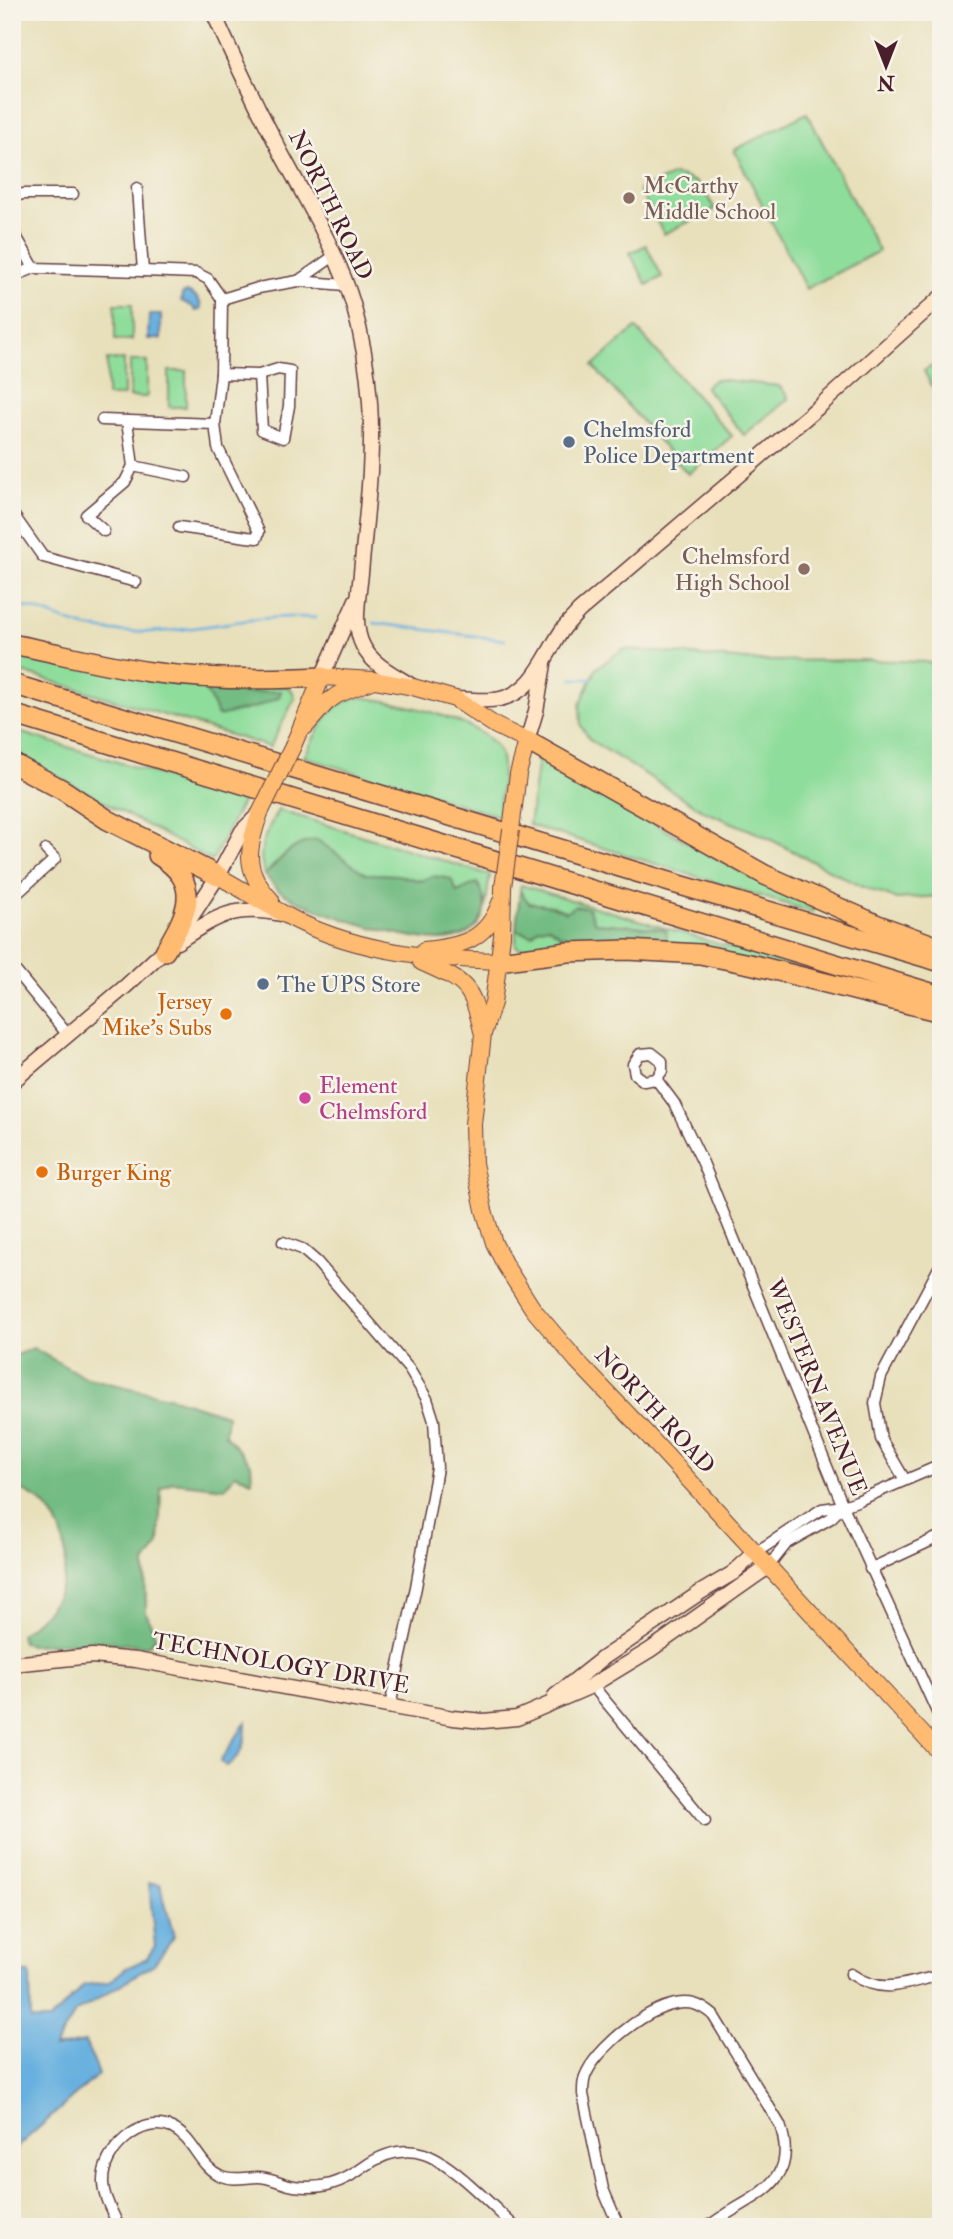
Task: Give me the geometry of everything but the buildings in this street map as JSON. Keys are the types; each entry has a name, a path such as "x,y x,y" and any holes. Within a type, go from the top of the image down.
{"highway":[{"path":"12,644 102,664 184,676 322,677"},
{"path":"12,684 673,884 941,962"},
{"path":"12,714 941,996"},
{"path":"527,741 765,875 878,925 941,948"},
{"path":"12,763 63,790 127,831 174,866 184,881 187,898 185,915 164,951"},
{"path":"127,831 218,876"},
{"path":"498,961 568,951 627,950 701,954 941,1013"}],"main road":[{"name":"NORTH ROAD","path":"213,12 248,89 334,256 352,303 364,356 370,403 370,461 358,595 359,634 369,656 413,687"},
{"path":"285,915 261,889 251,869 250,841 322,677 374,680 456,699 488,700 515,694 528,683 563,628 596,596 938,303"},
{"name":"NORTH ROAD","path":"322,677 358,595"},
{"path":"401,953 449,947 473,940 489,923 503,892 518,774 536,711 546,658"},
{"path":"297,739 326,703 337,695 374,680"},
{"path":"456,699 496,726 527,741"},
{"path":"164,951 184,928 218,876 242,831 260,813"},
{"path":"218,876 285,915 349,940 440,959 498,961"},
{"name":"NORTH ROAD","path":"503,892 502,936 493,1003 483,1034 473,1124 474,1163 484,1210 505,1265 533,1309 577,1361 941,1754"},
{"path":"12,1082 164,951 212,919 226,913 250,910 285,915"},
{"name":"NORTH ROAD","path":"401,953 458,979 466,986 478,1009 483,1034"},
{"name":"TECHNOLOGY DRIVE","path":"538,1709 603,1658 733,1573 755,1553"},
{"name":"TECHNOLOGY DRIVE","path":"12,1664 92,1657 136,1660 453,1718 483,1721 517,1718 592,1685 650,1650 768,1567"}],"street":[{"path":"137,188 143,271"},
{"path":"12,197 23,194 73,194"},
{"path":"12,229 34,268"},
{"path":"298,281 334,256"},
{"path":"12,277 34,268 196,273 208,279 222,299 221,374 215,424 218,448 259,532 257,538 179,527"},
{"path":"222,299 258,288 298,281 345,285"},
{"path":"221,374 258,375 278,369 290,371 289,406 283,438 262,429 258,375"},
{"path":"102,420 215,424"},
{"path":"104,530 86,515 125,482 133,466 127,421"},
{"path":"133,466 186,477"},
{"path":"12,513 43,557 136,582"},
{"path":"12,898 55,859 46,850"},
{"path":"12,967 68,1035"},
{"name":"WESTERN AVENUE","path":"656,1079 674,1103 703,1163 870,1569 939,1711"},
{"path":"283,1242 302,1250 317,1262 401,1359 427,1399 435,1422 436,1474 416,1587 390,1706"},
{"path":"905,1480 881,1439 875,1404 881,1377 941,1264"},
{"path":"755,1553 822,1509 843,1506 941,1465"},
{"path":"768,1567 787,1543 831,1518 843,1506"},
{"path":"870,1569 941,1536"},
{"path":"592,1685 705,1821"},
{"path":"851,1974 867,1984 885,1987 941,1975"},
{"path":"619,2227 603,2189 583,2094 583,2082 596,2058 632,2024 662,2007 692,2003 713,2015 780,2125 785,2148 781,2169 768,2189 708,2227"},
{"path":"119,2227 105,2196 103,2183 108,2159 133,2132 160,2125 180,2133 190,2141 206,2166 225,2177 260,2177 309,2188 336,2184 351,2177 380,2156 391,2153 423,2153 450,2169 515,2227"}],"green space":[{"path":"807,113 879,251 806,289 734,150"},
{"path":"674,175 690,179 699,185 715,209 664,234 639,190"},
{"path":"646,245 662,277 647,285 630,253"},
{"path":"115,304 132,304 132,340 115,340"},
{"path":"636,328 732,436 688,474 593,366"},
{"path":"107,360 124,360 124,396 107,396"},
{"path":"130,361 147,361 147,397 130,397"},
{"path":"941,361 941,403 924,371"},
{"path":"169,371 186,371 186,407 169,407"},
{"path":"715,379 779,386 789,398 744,435 705,387"},
{"path":"623,649 758,661 864,660 927,662 941,666 941,896 896,899 860,886 762,835 706,812 590,740 581,726 580,705 596,669"},
{"path":"12,652 287,687 292,690 295,698 270,747 12,669"},
{"path":"206,691 246,693 281,691 279,697 257,707 218,716"},
{"path":"359,697 414,707 456,721 490,740 499,751 502,765 498,816 304,757 331,712 348,700"},
{"path":"12,730 243,800 212,861 12,752"},
{"path":"538,758 730,866 814,907 812,912 529,825"},
{"path":"278,810 490,875 485,909 480,887 457,892 434,876 421,881 397,875 365,874 317,840 294,847 265,875 262,849"},
{"path":"317,840 366,874 397,875 421,881 434,876 451,879 457,892 477,883 484,901 481,919 464,935 435,940 360,924 289,897 276,888 265,875 295,847"},
{"path":"521,885 856,985 666,943 666,930 594,923 552,906 529,903 520,891"},
{"path":"520,891 529,903 552,906 566,912 574,906 588,908 595,923 667,930 666,943 579,943 575,938 561,935 548,926 539,928 532,935 516,930"},
{"path":"548,926 560,935 575,938 579,943 521,949 516,946 516,930 532,935 539,928"},
{"path":"33,1348 84,1377 176,1399 227,1415 225,1435 251,1464 252,1481 235,1474 225,1488 172,1482 161,1488 159,1544 145,1564 146,1612 156,1638 147,1646 102,1642 30,1645 22,1642 20,1635 45,1613 57,1597 66,1564 65,1547 53,1516 42,1503 29,1494 12,1488 12,1357"}],"water":[{"path":"187,292 198,300 201,305 199,310 196,311 181,301 182,294"},
{"path":"149,315 161,315 161,339 148,339"},
{"path":"246,1722 243,1747 227,1766 220,1762"},
{"path":"149,1883 160,1884 174,1937 154,1964 75,2013 54,2048 85,2042 99,2074 16,2148 12,2169 12,1973 30,1973 31,2020 50,2020 84,1985 109,1982 126,1968 146,1959 155,1946"}],"waterway":[{"path":"12,606 32,609 90,628 126,632 183,629 271,618 316,618"},
{"path":"374,623 505,640"},
{"path":"572,679 591,679"}],"place":[{"name":"McCarthy Middle School","path":"629,198"},
{"name":"Chelmsford Police Department","path":"569,442"},
{"name":"Chelmsford High School","path":"804,569"},
{"name":"The UPS Store","path":"263,984"},
{"name":"Jersey Mike's Subs","path":"226,1014"},
{"name":"Element Chelmsford","path":"305,1098"},
{"name":"Burger King","path":"42,1172"}]}
